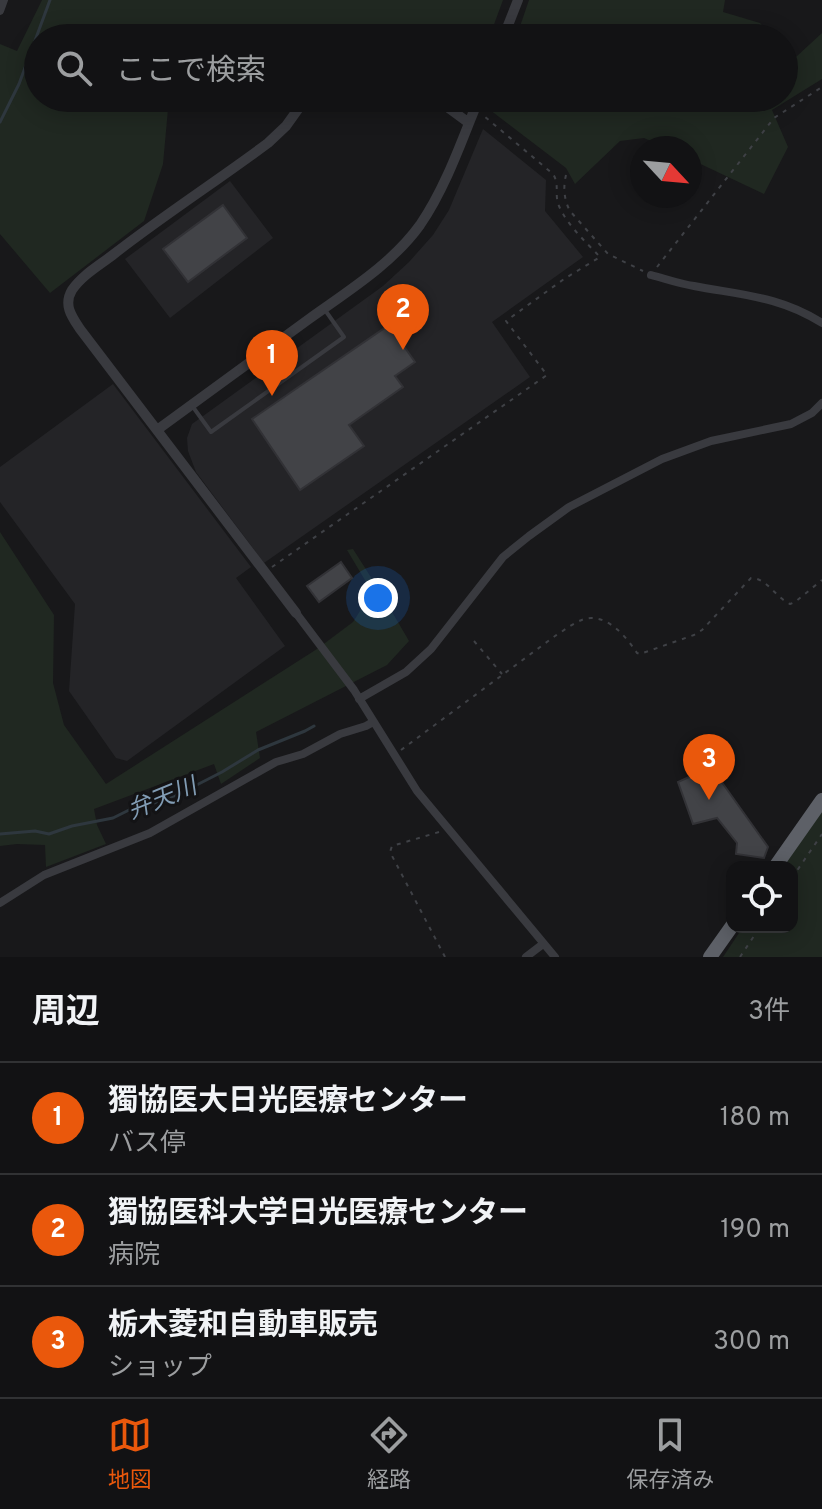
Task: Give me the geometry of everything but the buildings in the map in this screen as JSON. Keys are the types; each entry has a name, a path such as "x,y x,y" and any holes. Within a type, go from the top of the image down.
{"highway":[{"path":"779,861 822,800"},
{"path":"710,957 727,933"}],"street":[{"path":"0,11 4,0"},
{"path":"509,24 518,0"},
{"path":"296,112 268,143 84,277 73,290 68,306 70,315 359,699 417,791 555,957"},
{"path":"454,112 469,123"},
{"path":"157,430 390,258 420,224 444,181 473,112"},
{"path":"651,275 692,286 746,293 802,310 822,323"},
{"path":"359,699 406,672 431,649 503,557 569,507 662,459 711,441 791,424 812,413 822,403"},
{"path":"0,903 44,875 150,833 276,762 303,754 340,734 373,722"},
{"path":"526,957 543,944"}],"lane":[{"path":"191,405 211,432 344,337 324,308"}],"path":[{"path":"798,102 822,87"},
{"path":"566,175 564,188 570,211 608,254 651,275 774,118 783,112"},
{"path":"264,573 547,375 506,321 600,257 559,207 558,185 553,174 484,116"},
{"path":"394,756 555,636 582,620 591,618 606,622 640,654 702,630 751,578 759,579 790,604 822,580"},
{"path":"474,641 502,675"},
{"path":"445,957 390,852 392,846 448,829"},
{"path":"798,869 822,834"},
{"path":"740,957 756,933"}],"shaded area":[{"path":"42,0 503,0 494,24 30,24"},
{"path":"529,0 725,0 723,12 761,24 521,24"},
{"path":"822,33 822,79 798,94 798,55"},
{"path":"24,37 24,112 168,112 163,164 144,221 50,293 0,234 0,44 17,51"},
{"path":"493,112 773,112 788,147 764,194 702,165 702,136 630,136 630,140 620,141 575,184 566,168"},
{"path":"483,129 546,180 545,211 583,257 492,322 530,377 264,563 196,472 188,451 187,438 192,424 383,286 409,262 433,235 449,210"},
{"path":"230,181 273,238 170,318 125,259"},
{"path":"113,384 251,567 236,578 285,646 127,761 116,758 69,691 75,604 0,502 0,467"},
{"path":"0,532 54,615 53,683 64,725 106,784 317,649 353,622 372,592 347,550 353,549 409,641 387,665 256,732 260,758 221,784 214,764 94,809 106,844 46,867 45,845 0,846"},
{"path":"822,810 822,957 723,957 739,933 798,933 798,861 787,861"}],"waterway":[{"path":"41,24 50,0"},
{"path":"0,122 24,70"},
{"name":"弁天川","path":"0,834 35,831 49,834 113,818 133,808 179,794 258,750 314,726"}],"place":[{"name":"獨協医科大学日光医療センター","path":"403,350"},
{"name":"獨協医大日光医療センター","path":"272,396"},
{"name":"栃木菱和自動車販売","path":"709,800"}]}
